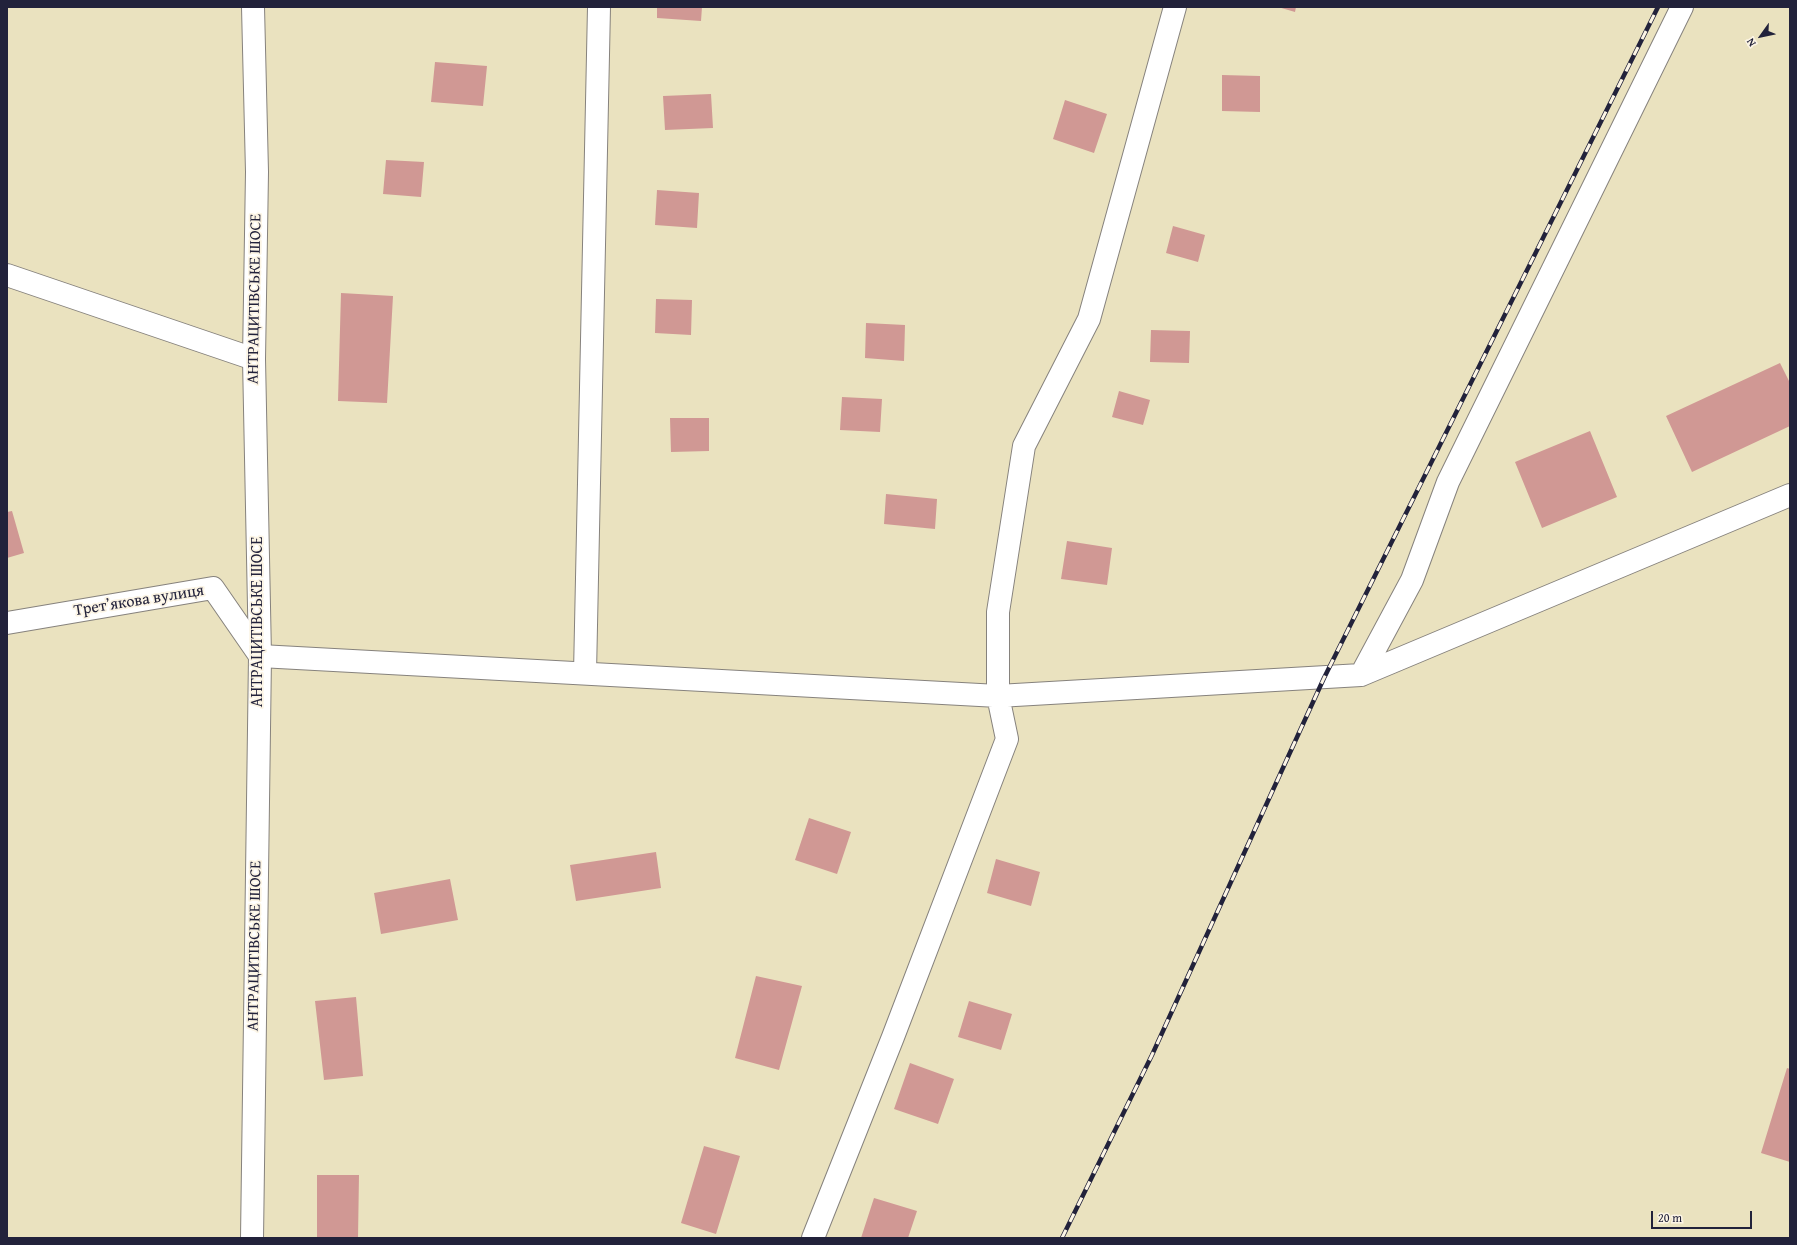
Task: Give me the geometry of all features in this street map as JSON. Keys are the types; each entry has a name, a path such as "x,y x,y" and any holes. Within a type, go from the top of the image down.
{"street":[{"name":"АНТРАЦИТІВСЬКЕ ШОСЕ","path":"252,1238 260,656 254,359 257,172 254,7"},
{"path":"585,673 599,7"},
{"path":"813,1238 896,1030 1007,739 998,696 998,612 1024,446 1089,319 1175,7"},
{"path":"1361,675 1412,580 1448,482 1682,7"},
{"path":"7,275 254,359"},
{"path":"260,656 998,696 1361,675 1790,495"},
{"name":"Третʼякова вулиця","path":"7,623 213,588 260,656"}],"building":[{"path":"657,7 702,7 701,21 657,18"},
{"path":"1278,7 1296,7 1295,12"},
{"path":"435,62 487,66 483,106 431,102"},
{"path":"1222,75 1260,76 1260,112 1222,111"},
{"path":"711,94 713,128 665,130 663,96"},
{"path":"1065,100 1107,114 1094,153 1053,139"},
{"path":"386,160 424,162 421,197 383,194"},
{"path":"657,190 699,193 697,228 655,225"},
{"path":"1173,226 1205,235 1198,262 1166,253"},
{"path":"341,293 393,296 387,403 338,401"},
{"path":"656,299 692,300 691,335 655,333"},
{"path":"866,323 905,325 904,361 865,358"},
{"path":"1151,330 1190,331 1189,363 1150,362"},
{"path":"1780,363 1790,383 1790,426 1692,472 1666,416"},
{"path":"1119,391 1150,400 1143,425 1112,417"},
{"path":"842,397 882,399 880,432 840,430"},
{"path":"670,418 709,418 709,451 671,452"},
{"path":"1590,431 1617,497 1542,528 1515,462"},
{"path":"886,494 937,499 935,529 884,524"},
{"path":"12,511 24,553 7,558 7,512"},
{"path":"1067,541 1112,548 1107,585 1061,579"},
{"path":"809,818 851,832 837,874 795,860"},
{"path":"656,852 661,888 576,901 570,865"},
{"path":"996,859 1040,872 1031,906 987,893"},
{"path":"450,879 458,920 381,934 374,893"},
{"path":"756,976 802,986 779,1070 735,1058"},
{"path":"356,997 363,1076 324,1080 315,1001"},
{"path":"969,1001 1012,1014 1001,1050 958,1037"},
{"path":"910,1063 954,1079 938,1124 894,1109"},
{"path":"1787,1068 1790,1069 1790,1162 1761,1153"},
{"path":"704,1146 740,1156 716,1234 681,1223"},
{"path":"317,1175 359,1175 358,1238 317,1238"},
{"path":"874,1198 917,1211 908,1238 861,1238"}],"railway":[{"path":"1062,1238 1152,1055 1324,678 1658,7"}]}
